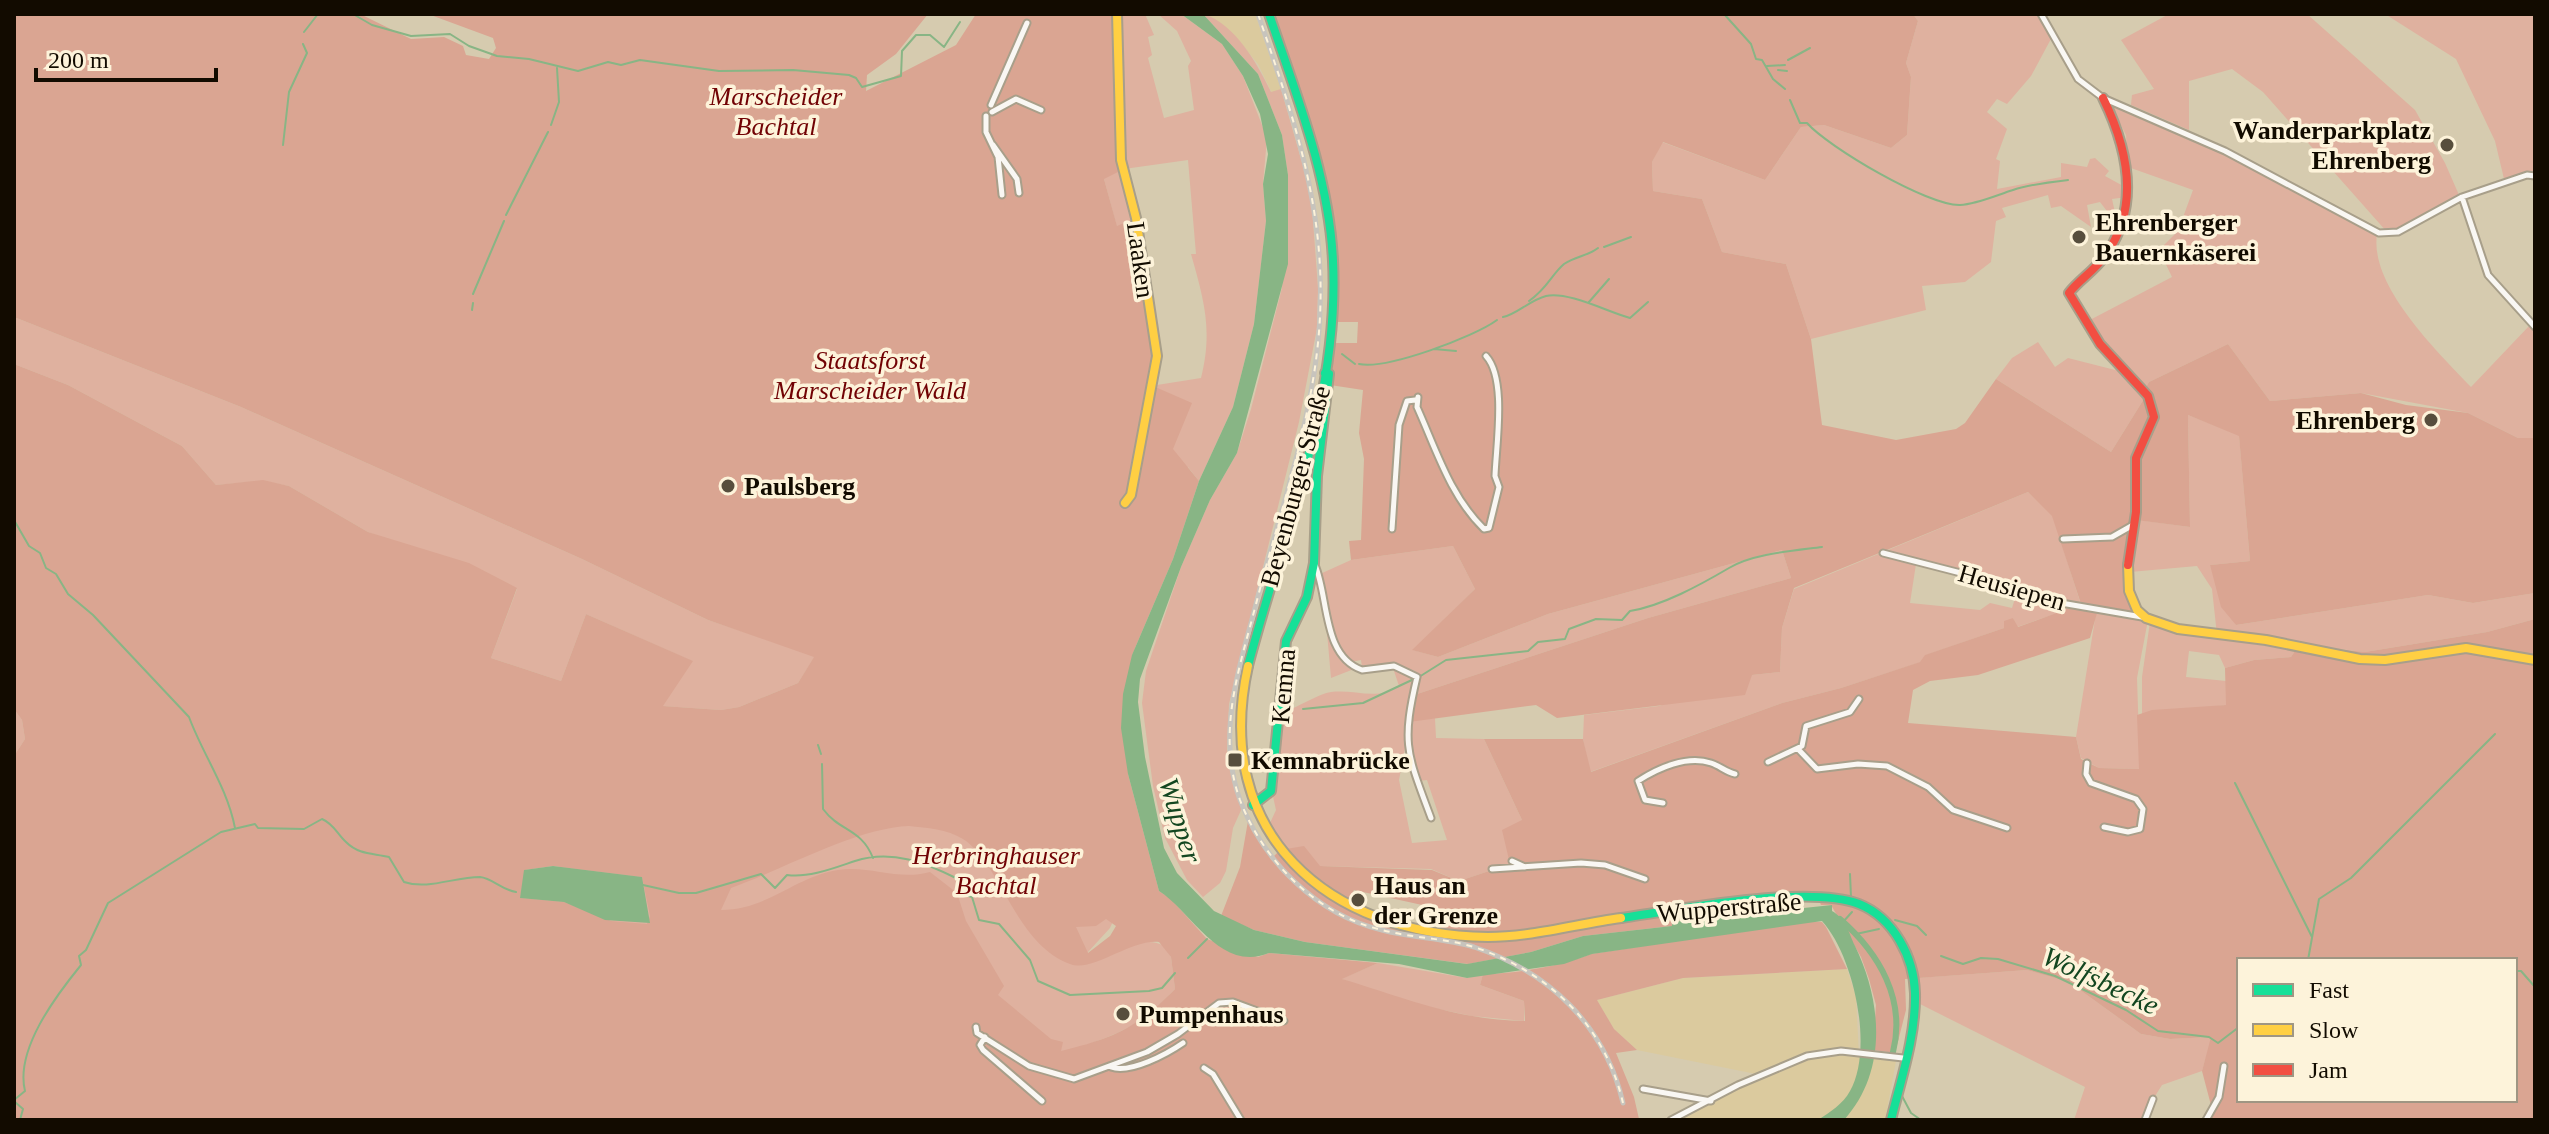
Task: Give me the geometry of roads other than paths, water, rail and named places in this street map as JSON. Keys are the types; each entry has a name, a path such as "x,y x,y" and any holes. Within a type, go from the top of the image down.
{"street":[{"name":"Laaken","path":"1117,14 1121,160 1136,218 1157,356 1153,389 1140,433 1131,495 1125,503"},
{"name":"Beyenburger Straße","path":"1269,14 1316,158 1329,221 1334,292 1325,373 1242,698 1243,763 1253,805 1270,838 1285,857 1324,891 1362,914"},
{"path":"2041,14 2078,79 2103,98 2225,151 2379,233 2398,232 2462,197 2501,187 2527,175 2535,176"},
{"path":"1027,23 992,108 1016,99 1041,110"},
{"path":"2103,98 2123,138 2128,191 2126,221 2103,260 2086,272 2069,293 2100,344 2152,403 2154,417 2141,433 2135,451 2134,524 2128,577 2130,594 2143,617 2215,635 2263,640 2361,660 2492,647 2535,660"},
{"path":"986,116 989,142 998,157 1002,195"},
{"path":"989,142 1001,152 1017,179 1019,193"},
{"path":"2462,197 2488,275 2535,327"},
{"path":"1392,529 1399,425 1407,401 1417,399 1466,511 1484,529 1492,526 1499,487 1495,476 1498,388 1494,368 1486,356"},
{"name":"Kemna","path":"1253,805 1271,791 1280,727 1278,694 1286,641 1309,592 1314,563 1317,476 1329,374 1325,373"},
{"path":"2063,539 2112,537 2134,524"},
{"name":"Heusiepen","path":"1883,553 1988,580 2038,599 2143,617"},
{"name":"Kemna","path":"1314,563 1333,640 1341,654 1362,670 1394,666 1417,677 1408,713 1406,740 1431,818"},
{"path":"1768,762 1798,749 1806,726 1850,712 1859,699"},
{"path":"1798,749 1817,769 1858,764 1887,766 1928,787 1953,810 2007,828"},
{"path":"1663,803 1645,800 1638,781 1654,771 1687,761 1708,762 1735,774"},
{"path":"2087,763 2086,774 2091,783 2136,799 2143,809 2140,829 2128,832 2104,827"},
{"path":"1512,861 1525,867"},
{"path":"1492,869 1602,865 1645,879"},
{"name":"Wupperstraße","path":"1362,914 1407,927 1489,937 1777,900 1846,901 1867,908 1885,922 1909,962 1915,996 1891,1120"},
{"path":"976,1027 977,1033 1040,1071 1074,1079 1110,1067 1178,1034 1219,1003 1233,1002 1284,1021"},
{"path":"985,1037 980,1045 983,1050 1042,1101"},
{"path":"1110,1067 1127,1067 1183,1043"},
{"path":"1671,1120 1747,1080 1807,1056 1853,1052 1903,1058"},
{"path":"2206,1120 2219,1097 2224,1066"},
{"path":"1204,1068 1213,1074 1241,1120"},
{"path":"1643,1089 1712,1101"},
{"path":"2145,1120 2153,1099"}],"waterway":[{"path":"304,32 318,14"},
{"path":"353,14 372,25 411,36 450,34 469,46 497,56 529,59 578,71 608,62 621,65 640,60 719,71 793,70 849,75 856,78 862,87 901,76 902,51 916,35 930,35 944,47 960,22"},
{"path":"1724,14 1751,44 1756,59 1762,60 1773,79 1785,89"},
{"path":"283,145 289,92 307,53 303,44"},
{"path":"1788,60 1810,48"},
{"path":"1767,66 1785,65"},
{"path":"551,125 559,102 557,68"},
{"path":"1778,70 1787,71"},
{"path":"1790,100 1800,123 1807,123 1835,146 1879,173 1945,203 1967,204 2027,186 2068,180"},
{"path":"506,215 548,132"},
{"path":"473,294 504,221"},
{"path":"1604,247 1631,237"},
{"path":"1529,301 1564,264 1598,248"},
{"path":"1589,302 1609,279"},
{"path":"1503,317 1534,301 1555,295 1630,318 1648,302"},
{"path":"472,310 473,303"},
{"path":"1359,364 1389,362 1430,351 1497,320"},
{"path":"1434,349 1456,351"},
{"path":"1342,354 1355,364"},
{"path":"14,520 29,546 40,553 46,568 56,574 68,594 93,615 189,717 221,785 235,828"},
{"path":"1419,677 1446,660 1528,651 1538,642 1565,639 1569,629 1596,619 1622,620 1630,611 1668,600 1749,559 1822,547"},
{"path":"1303,709 1363,703 1414,679"},
{"path":"2308,958 2319,899 2351,878 2495,734"},
{"path":"818,745 821,754"},
{"path":"822,764 823,809 863,841 873,858"},
{"path":"2235,783 2312,937"},
{"path":"14,1100 25,1091 23,1075 31,1042 49,1008 81,965 79,956 86,950 108,903 221,832 255,824 258,828 304,829 322,819 356,849 389,857 404,882 422,885 480,877 516,892"},
{"path":"643,885 679,893 696,893 761,874 775,888 787,875 813,874 869,858 895,857 921,863 958,879 965,895 972,897 979,920 999,924 1030,960 1038,981 1070,995 1149,991 1162,988 1175,973"},
{"path":"1850,874 1851,897"},
{"path":"1843,922 1852,912"},
{"path":"1840,919 1867,947 1886,979 1896,1014 1893,1052"},
{"path":"1895,920 1917,926 1926,935"},
{"path":"1856,934 1879,929"},
{"path":"1188,958 1207,939"},
{"name":"Wolfsbecke","path":"1941,956 1963,964 1981,958 1998,959 2055,976 2126,1010 2158,1031 2209,1037 2218,1043 2237,1029"},
{"name":"Wolfsbecke","path":"2517,971 2521,971 2535,987"},
{"path":"1902,1096 1911,1113 1921,1120"},
{"path":"15,1102 23,1109 20,1120"}],"railway":[{"path":"1258,14 1286,98 1308,179 1320,262 1320,306 1317,352 1306,416 1237,677 1230,750 1240,800 1263,844 1278,864 1295,882 1336,912 1382,930 1474,947 1526,971 1549,987 1570,1005 1603,1049 1623,1103"}],"place":[{"name":"Wanderparkplatz Ehrenberg","path":"2447,145"},
{"name":"Ehrenberger Bauernkäserei","path":"2079,237"},
{"name":"Ehrenberg","path":"2431,420"},
{"name":"Paulsberg","path":"728,486"},
{"name":"Kemnabrücke","path":"1235,760"},
{"name":"Haus an der Grenze","path":"1358,900"},
{"name":"Pumpenhaus","path":"1123,1014"}],"park label":[{"name":"Marscheider Bachtal","path":"776,111"},
{"name":"Staatsforst Marscheider Wald","path":"870,375"},
{"name":"Herbringhauser Bachtal","path":"996,870"}],"water label":[{"name":"Wupper","path":"1181,820"}]}
